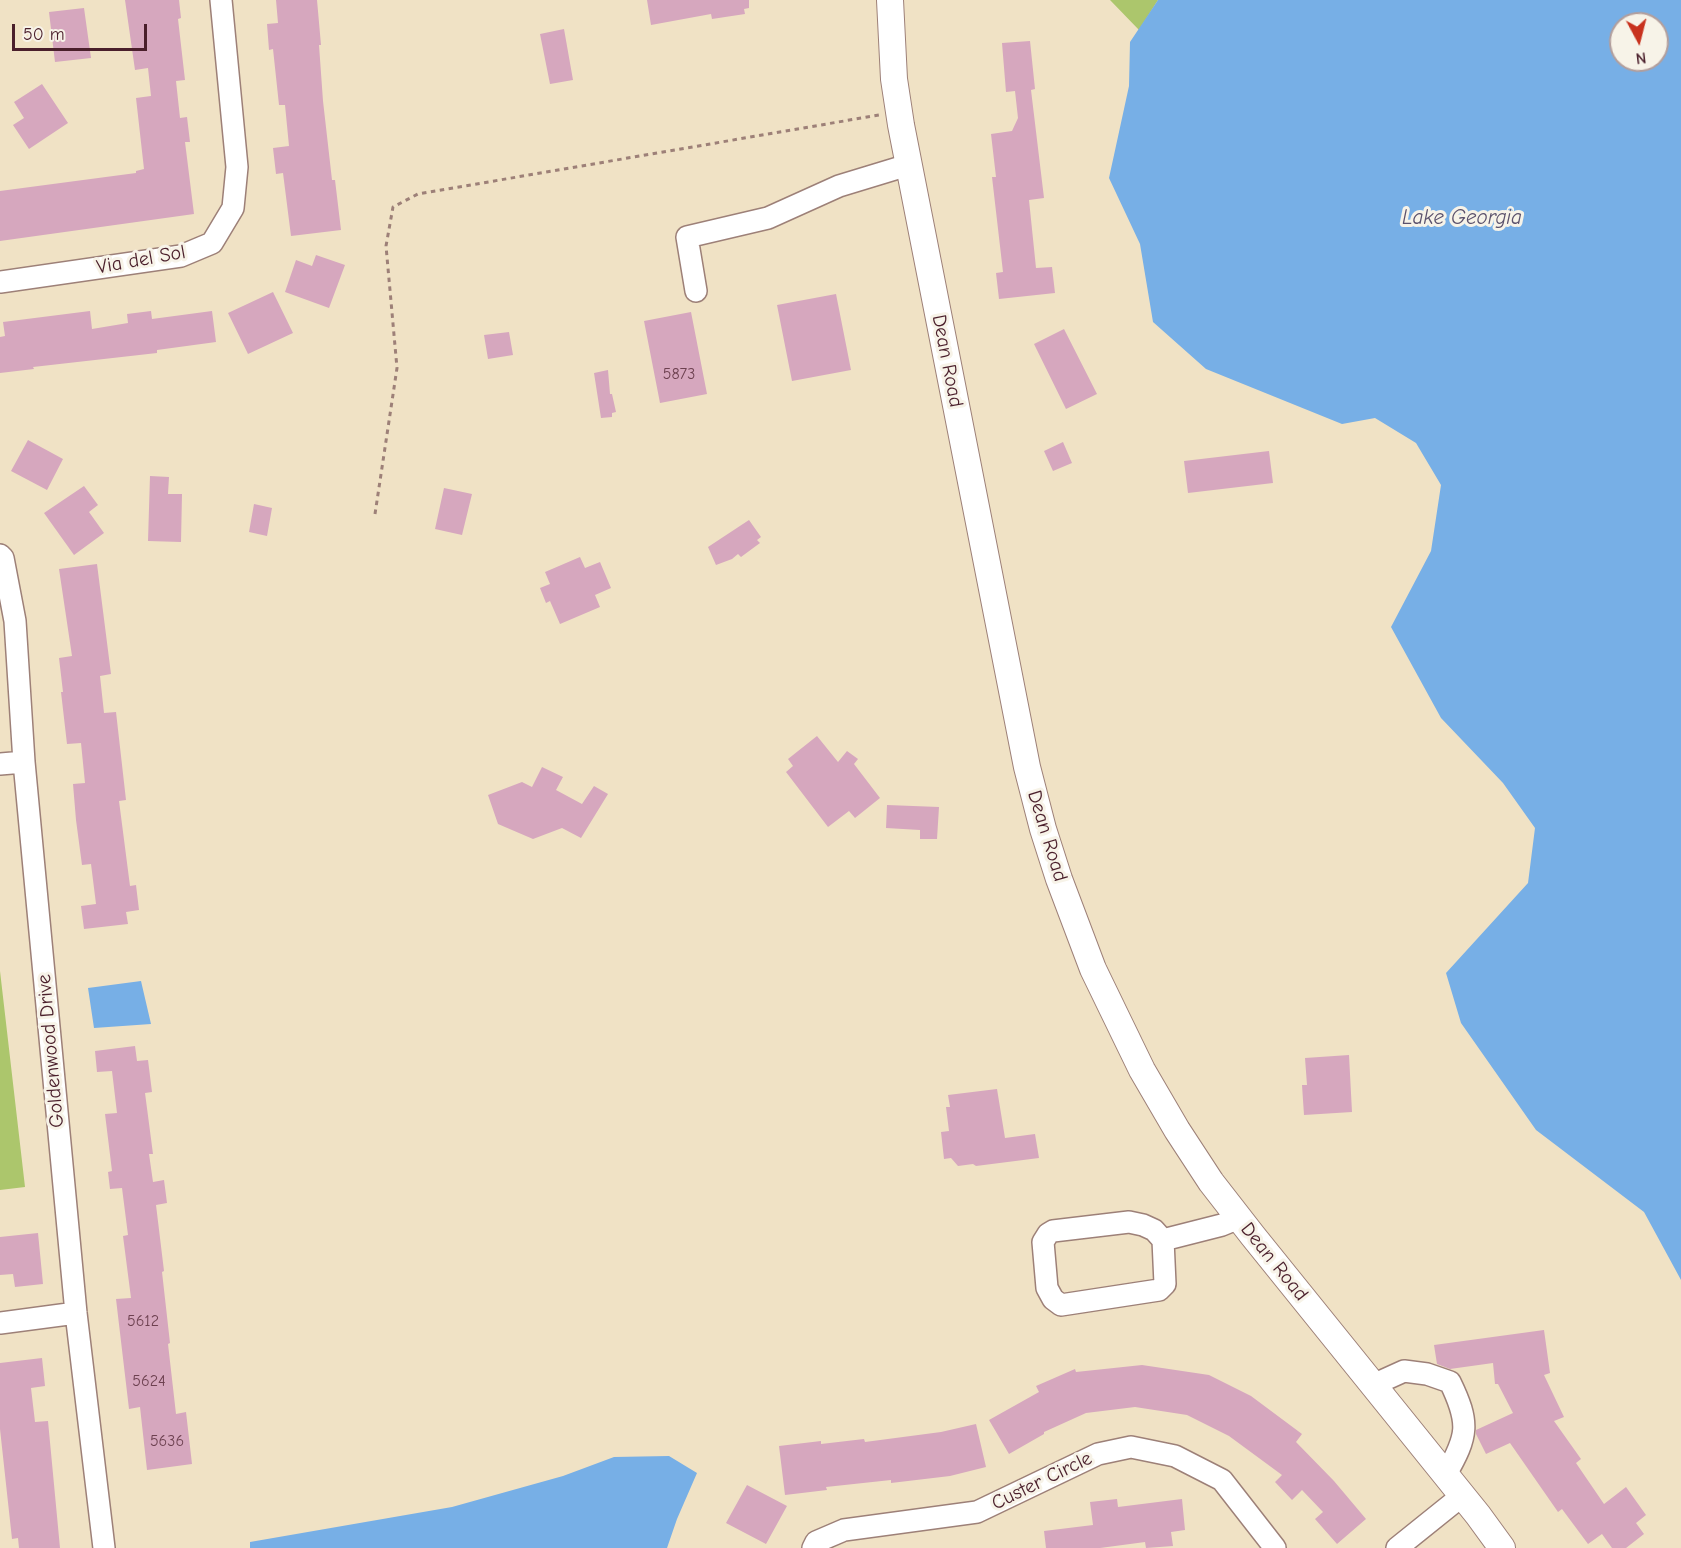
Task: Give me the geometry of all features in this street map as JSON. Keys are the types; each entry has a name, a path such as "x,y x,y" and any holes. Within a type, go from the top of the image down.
{"main road":[{"name":"Dean Road","path":"890,0 898,112 1013,699 1043,830 1073,919 1128,1044 1177,1130 1211,1182 1463,1495 1502,1548"}],"street":[{"name":"Via del Sol","path":"0,282 181,256 212,243 233,208 237,167 222,0"},
{"path":"696,291 687,237 768,218 839,186 908,165"},
{"name":"Goldenwood Drive","path":"0,555 3,558 15,621 24,762 76,1313 104,1548"},
{"path":"0,764 24,762"},
{"path":"1163,1240 1222,1225 1239,1218"},
{"path":"1129,1222 1154,1230 1163,1240 1165,1284 1159,1290 1061,1305 1053,1299 1047,1288 1043,1242 1053,1231 1129,1222"},
{"path":"0,1323 76,1313"},
{"path":"1373,1385 1404,1371 1427,1374 1450,1382 1461,1404 1465,1430 1460,1450 1446,1474"},
{"name":"Custer Circle","path":"813,1548 816,1542 844,1530 977,1512 1098,1454 1131,1448 1175,1456 1222,1480 1275,1548"},
{"path":"1397,1548 1463,1495"}],"path":[{"path":"375,514 397,368 386,246 393,207 418,194 898,112"}],"green space":[{"path":"1110,0 1158,0 1139,30"},
{"path":"0,971 25,1187 0,1190"}],"water":[{"name":"Lake Georgia","path":"1158,0 1681,0 1681,1280 1644,1212 1536,1130 1461,1023 1446,973 1528,883 1535,828 1503,783 1441,718 1391,627 1431,551 1441,485 1416,443 1375,418 1342,424 1206,369 1153,322 1140,244 1109,178 1129,86 1130,42"},
{"path":"141,981 151,1024 94,1028 88,988"},
{"path":"669,1456 697,1473 667,1548 250,1548 250,1542 452,1507 563,1476 614,1457"}],"building":[{"path":"125,0 179,0 181,18 178,19 185,80 176,81 180,118 187,117 190,142 185,142 194,214 0,241 0,191 136,173 144,169 136,98 151,96 148,68 135,70"},
{"path":"276,0 317,0 323,101 332,180 335,180 341,230 291,236 283,173 276,174 273,148 289,146 285,105 279,105 273,49 269,50 267,24 278,23"},
{"path":"647,0 749,0 749,8 744,9 745,14 712,19 711,14 651,25"},
{"path":"84,8 91,58 55,62 49,12"},
{"path":"564,29 573,80 550,84 540,34"},
{"path":"1030,41 1035,89 1031,90 1044,198 1029,200 1036,268 1052,267 1055,293 999,299 996,273 1003,272 992,177 996,177 991,134 1012,131 1018,118 1015,91 1006,92 1002,43"},
{"path":"42,84 68,123 29,149 13,125 24,118 14,102"},
{"path":"316,255 345,265 329,308 285,292 296,260 312,266"},
{"path":"273,292 293,333 248,354 228,313"},
{"path":"836,294 851,370 792,381 777,305"},
{"path":"90,311 92,329 128,323 127,314 151,311 152,319 212,311 216,342 157,350 157,353 0,373 0,337 5,336 3,322"},
{"path":"691,312 707,394 660,403 644,321"},
{"path":"1064,329 1097,394 1066,409 1034,344"},
{"path":"509,332 513,355 488,359 484,335"},
{"path":"608,370 610,394 612,394 616,412 612,413 612,417 601,418 594,373"},
{"path":"28,440 63,459 47,490 11,471"},
{"path":"1063,442 1072,463 1053,471 1044,451"},
{"path":"1269,451 1273,483 1188,493 1184,461"},
{"path":"150,476 169,477 168,494 182,494 181,542 148,541"},
{"path":"84,486 98,505 89,512 104,533 74,555 44,513"},
{"path":"444,488 472,494 462,535 435,529"},
{"path":"254,504 272,508 267,536 249,532"},
{"path":"749,520 761,537 757,540 760,543 741,557 738,554 716,565 708,547"},
{"path":"580,557 585,568 600,562 611,588 595,595 600,607 560,624 550,601 546,603 540,588 550,584 545,572"},
{"path":"97,564 111,674 100,676 104,713 116,712 126,800 119,801 130,886 136,885 139,910 126,912 128,924 84,929 81,906 96,904 91,864 82,865 76,820 73,784 85,783 81,743 67,744 61,692 63,692 59,658 72,656 59,569"},
{"path":"817,736 838,762 847,751 858,759 854,764 880,798 855,818 849,811 828,827 786,772 793,766 788,759"},
{"path":"542,767 563,777 556,790 582,804 594,786 608,794 581,838 562,828 533,839 498,824 488,795 522,782 532,787"},
{"path":"887,805 939,807 937,839 920,839 920,830 886,828"},
{"path":"135,1046 137,1061 148,1060 152,1092 145,1093 153,1154 149,1154 153,1182 164,1180 167,1203 156,1205 164,1271 162,1272 170,1343 168,1344 176,1414 186,1412 192,1464 147,1470 140,1407 129,1409 116,1299 131,1298 123,1236 128,1235 122,1188 110,1189 108,1172 112,1171 105,1114 117,1113 112,1071 97,1072 95,1051"},
{"path":"1349,1055 1352,1112 1304,1115 1302,1085 1307,1085 1305,1058"},
{"path":"997,1089 1005,1138 1035,1134 1039,1158 976,1166 973,1164 958,1166 951,1158 944,1159 941,1132 949,1131 946,1107 950,1107 948,1095"},
{"path":"38,1233 43,1284 15,1287 13,1274 0,1275 0,1237"},
{"path":"1544,1330 1550,1373 1544,1375 1564,1417 1554,1421 1581,1459 1576,1463 1604,1504 1626,1487 1646,1515 1636,1523 1644,1534 1626,1548 1612,1548 1602,1534 1588,1544 1562,1509 1558,1512 1510,1443 1486,1454 1476,1430 1513,1413 1498,1384 1495,1384 1493,1363 1450,1369 1437,1364 1434,1345"},
{"path":"42,1358 45,1386 31,1388 35,1422 48,1421 60,1548 19,1548 18,1538 12,1539 0,1429 0,1363"},
{"path":"1142,1365 1209,1375 1251,1396 1302,1434 1296,1442 1334,1481 1366,1519 1337,1544 1315,1519 1323,1512 1302,1490 1292,1500 1275,1482 1282,1475 1229,1436 1187,1415 1135,1407 1086,1413 1044,1432 1009,1454 989,1420 1039,1392 1036,1386 1075,1369 1076,1372"},
{"path":"976,1424 986,1467 950,1476 826,1487 827,1490 785,1495 779,1446 864,1439 865,1442 941,1432"},
{"path":"747,1485 787,1506 766,1544 726,1523"},
{"path":"1117,1499 1118,1507 1182,1499 1185,1530 1171,1532 1173,1546 1146,1548 1145,1542 1100,1548 1046,1548 1044,1531 1093,1525 1090,1502"}]}
